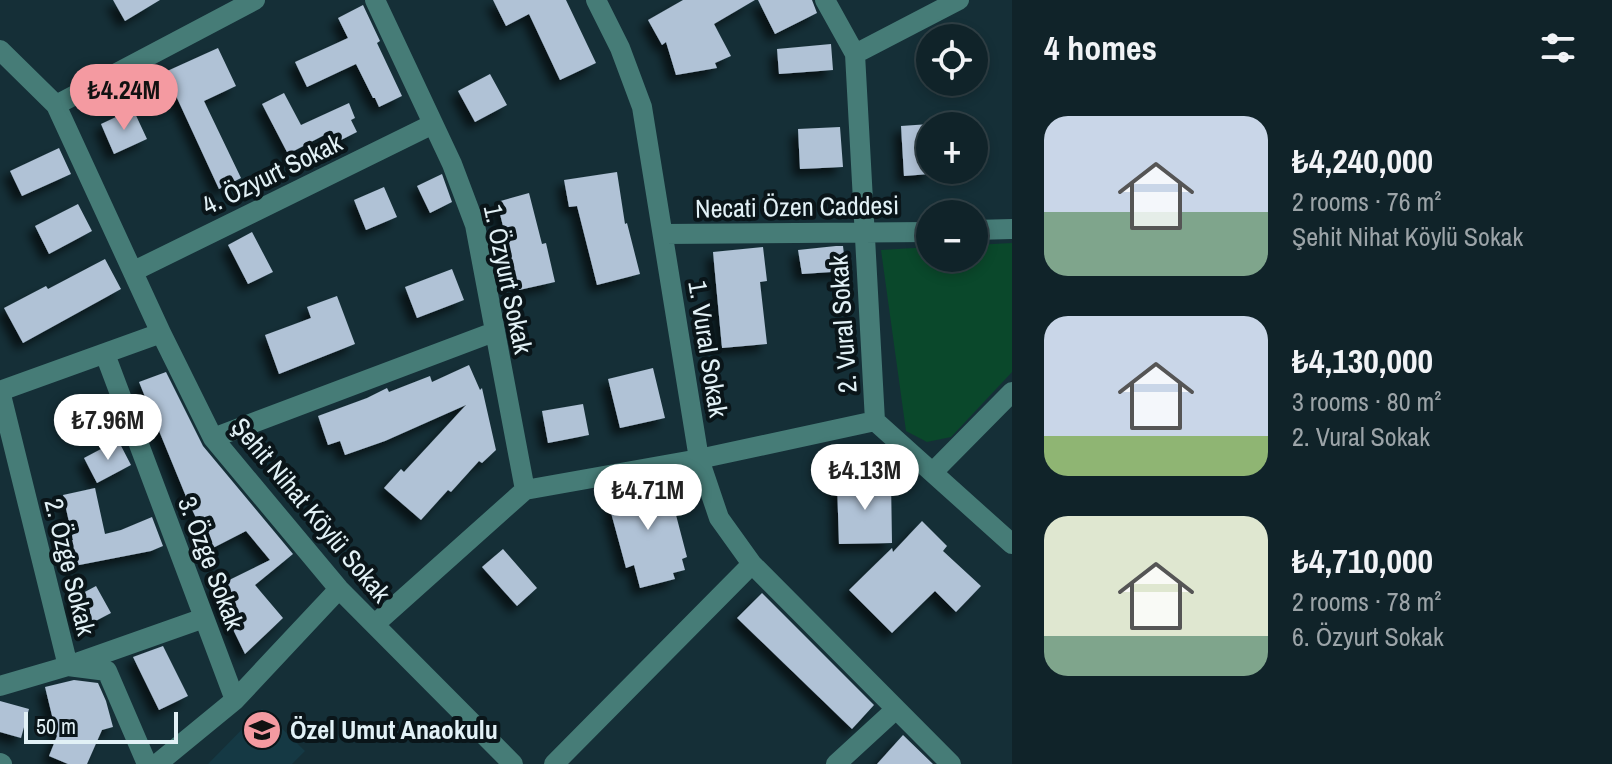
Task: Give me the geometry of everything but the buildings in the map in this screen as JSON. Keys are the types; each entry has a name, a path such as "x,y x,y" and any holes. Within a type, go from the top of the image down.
{"street":[{"path":"56,105 255,0"},
{"name":"1. Özyurt Sokak","path":"375,0 452,164 475,225 525,490"},
{"name":"1. Vural Sokak","path":"596,0 620,48 642,107 699,459 719,518 752,564 951,764"},
{"name":"2. Vural Sokak","path":"825,0 855,54 875,421 1011,541"},
{"path":"855,54 959,0"},
{"name":"Şehit Nihat Köylü Sokak","path":"0,50 56,105 213,438 339,589 513,764"},
{"name":"4. Özyurt Sokak","path":"134,271 433,124"},
{"path":"988,230 1012,229"},
{"name":"Necati Özen Caddesi","path":"664,234 916,232"},
{"path":"213,438 494,332"},
{"path":"0,391 161,333"},
{"name":"3. Özge Sokak","path":"105,354 235,700"},
{"name":"2. Özge Sokak","path":"0,391 68,666 107,671 147,764"},
{"path":"933,472 1012,392"},
{"path":"375,624 525,490 699,459 875,421"},
{"path":"554,764 752,564"},
{"path":"157,764 235,700 339,589"},
{"path":"0,686 68,666 204,618"},
{"path":"836,764 896,709"}],"shaded area":[{"name":"Özel Umut Anaokulu","path":"262,709 305,751 292,764 208,764"}],"green space":[{"path":"1012,243 1012,372 951,437 927,442 906,431 881,250 916,248 916,272 988,272 988,244"}],"place":[{"name":"Özel Umut Anaokulu","path":"262,730"}]}
